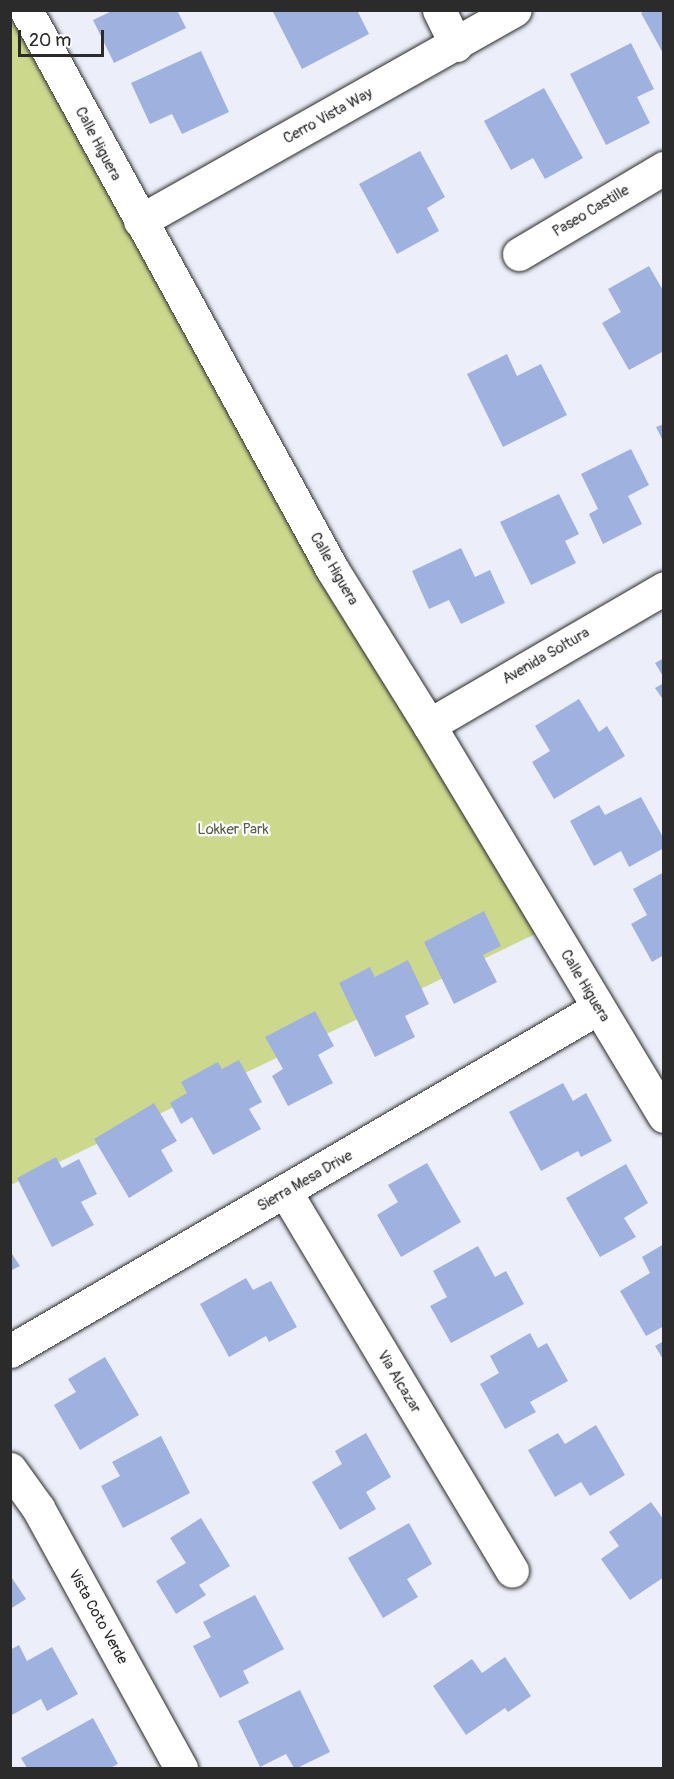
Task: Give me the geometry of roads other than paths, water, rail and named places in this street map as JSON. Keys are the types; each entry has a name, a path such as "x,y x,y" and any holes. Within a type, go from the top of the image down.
{"street":[{"name":"Calle Higuera","path":"26,10 332,569 429,724 663,1116"},
{"path":"440,10 456,45"},
{"name":"Cerro Vista Way","path":"140,221 515,10"},
{"name":"Paseo Castille","path":"519,254 663,168"},
{"name":"Avenida Soltura","path":"429,724 663,588"},
{"name":"Sierra Mesa Drive","path":"10,1352 286,1193 598,1008"},
{"name":"Via Alcazar","path":"286,1193 512,1571"},
{"name":"Vista Coto Verde","path":"10,1469 38,1508 181,1768"}],"park label":[{"name":"Lokker Park","path":"233,830"}]}
